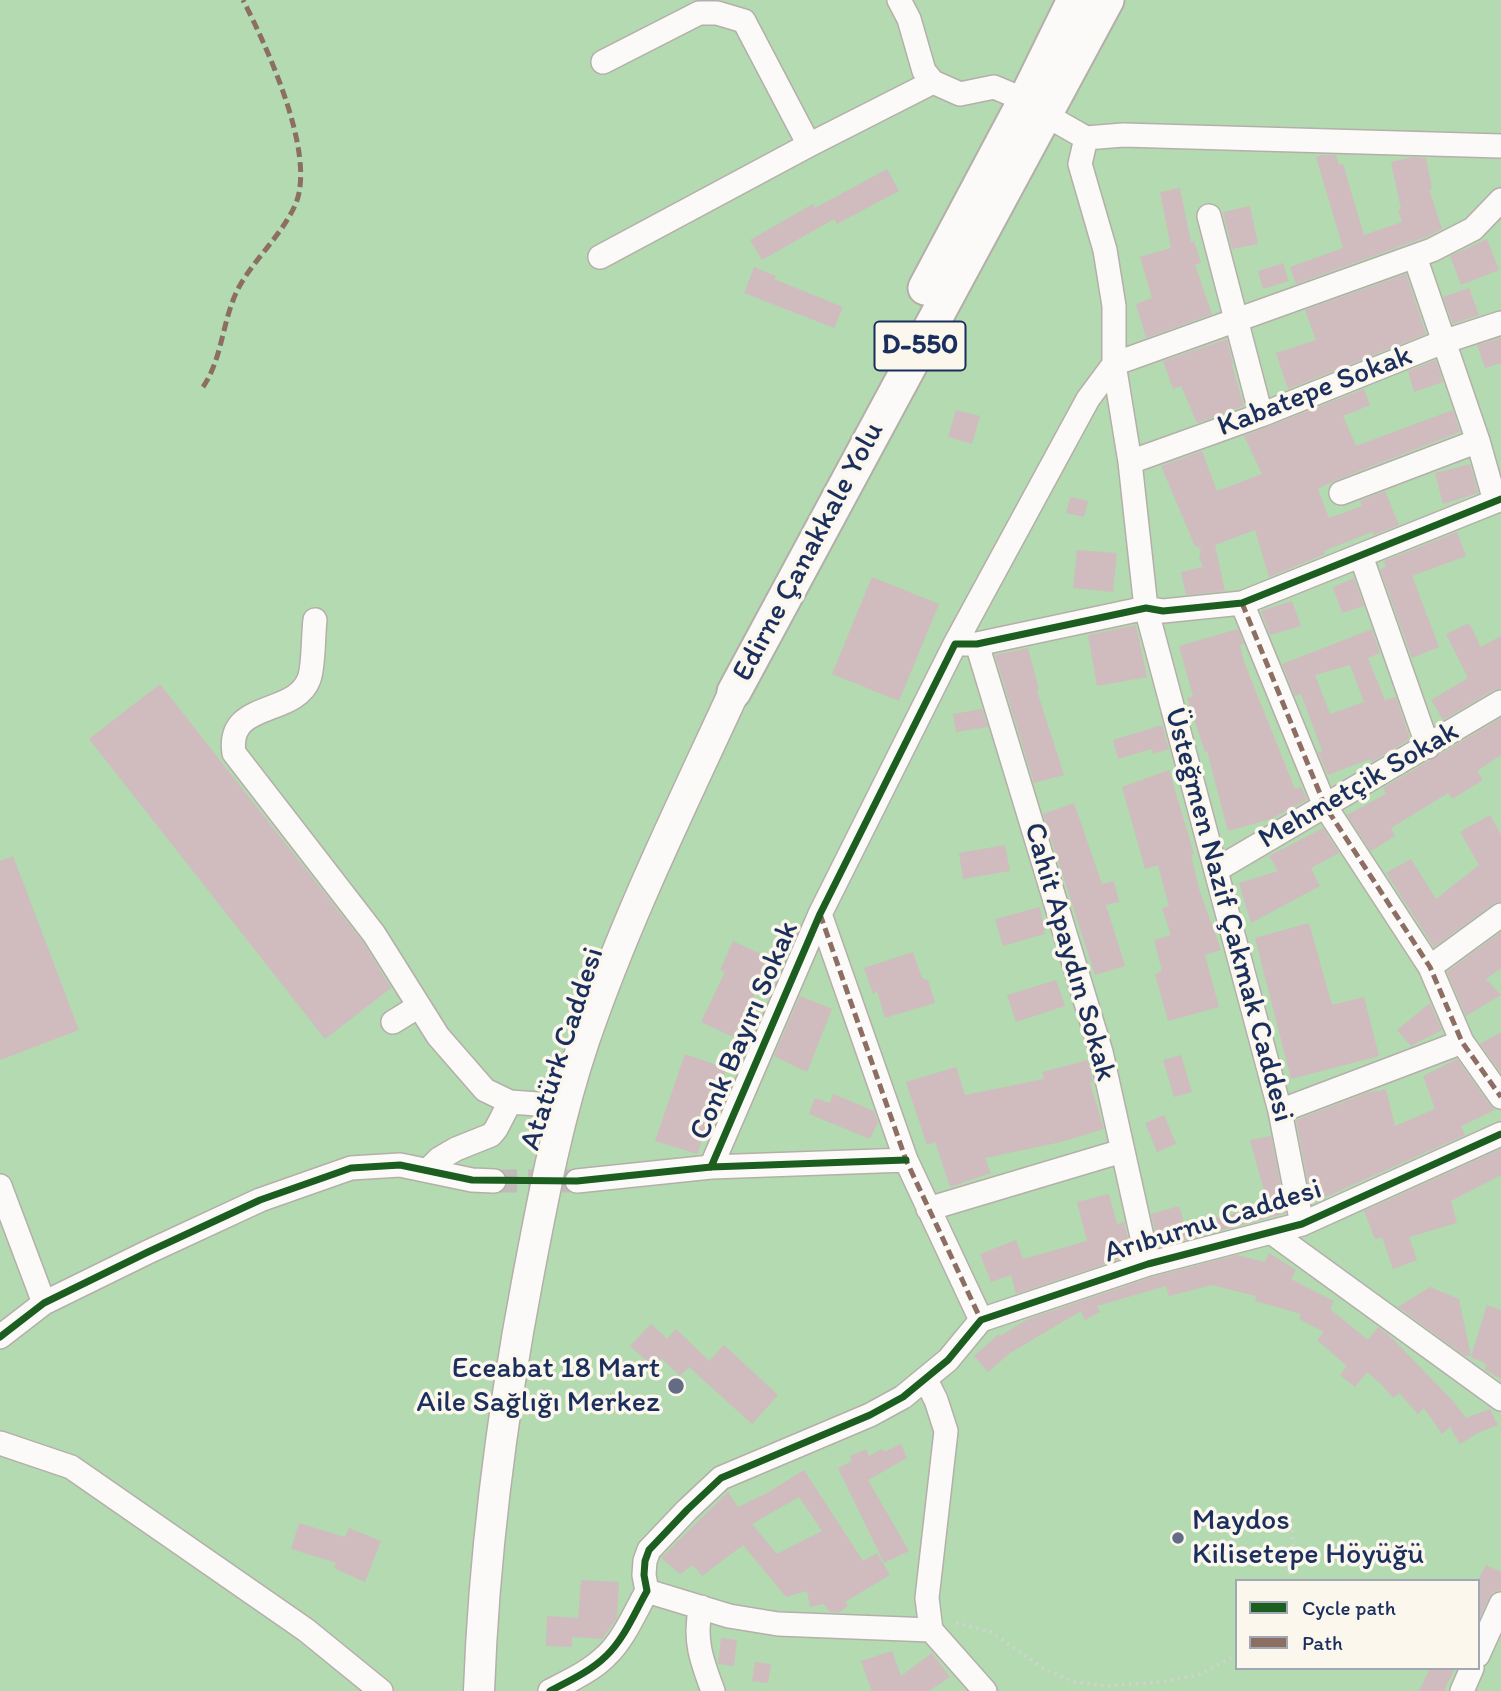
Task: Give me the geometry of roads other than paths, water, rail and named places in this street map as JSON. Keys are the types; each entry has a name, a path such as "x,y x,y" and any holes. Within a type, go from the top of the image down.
{"highway":[{"name":"Edirne Çanakkale Yolu","path":"734,692 1034,107 1074,0"},
{"name":"Edirne Çanakkale Yolu","path":"1034,107 1107,0"}],"main road":[{"name":"Atatürk Caddesi","path":"479,1691 486,1553 504,1416 546,1183 565,1106 583,1043 613,963 734,692"}],"street":[{"path":"899,0 909,19 925,71 933,82 960,93 994,87 1086,138 1123,135 1501,146"},
{"path":"603,62 699,13 717,13 744,21 809,145"},
{"path":"600,257 933,82"},
{"name":"Üsteğmen Nazif Çakmak Caddesi","path":"1086,138 1080,164 1105,250 1114,306 1114,364 1130,462 1146,608 1280,1111 1302,1224"},
{"path":"820,914 966,644 1088,399 1114,364 1451,242 1473,229 1501,200"},
{"path":"1209,216 1261,415"},
{"path":"966,644 1146,608 1163,611 1242,603 1498,500 1415,257"},
{"name":"Kabatepe Sokak","path":"1130,462 1261,415 1443,342 1501,323"},
{"path":"1341,493 1478,441"},
{"path":"1361,556 1428,747"},
{"path":"1242,603 1325,806 1430,967 1462,1042 1501,1097"},
{"path":"315,620 309,680 292,697 243,721 234,737 234,753 374,934 438,1037 485,1090 510,1102 565,1106"},
{"name":"Cahit Apaydın Sokak","path":"966,644 1101,1052 1148,1264"},
{"name":"Mehmetçik Sokak","path":"1216,870 1501,702"},
{"name":"Conk Bayırı Sokak","path":"820,914 906,1160 981,1320"},
{"name":"Conk Bayırı Sokak","path":"712,1167 820,914"},
{"path":"1430,967 1501,915"},
{"path":"393,1022 419,1006"},
{"path":"1280,1111 1462,1042"},
{"path":"428,1171 439,1159 456,1149 491,1135 510,1102"},
{"name":"Arıburnu Caddesi","path":"981,1320 1148,1264 1302,1224 1501,1134"},
{"path":"928,1209 1122,1151"},
{"name":"Conk Bayırı Sokak","path":"578,1181 712,1167 906,1160"},
{"path":"0,1337 44,1303 260,1199 351,1168 400,1165 472,1180 494,1181"},
{"path":"0,1186 44,1303"},
{"path":"1271,1232 1501,1399"},
{"path":"550,1691 606,1657 621,1637 647,1591 644,1575 649,1550 721,1478 870,1415 903,1397 948,1360 981,1320"},
{"path":"926,1380 946,1431 927,1598 931,1630 985,1691"},
{"path":"0,1443 71,1467 306,1630 380,1691"},
{"path":"647,1591 729,1616 779,1624 931,1630"},
{"path":"1480,1651 1501,1605"},
{"path":"701,1607 696,1626 698,1643 713,1691"},
{"path":"1462,1691 1471,1670"}],"tunnel":[{"path":"494,1181 577,1181"}],"place":[{"name":"Eceabat 18 Mart Aile Sağlığı Merkez","path":"676,1386"},
{"name":"Maydos Kilisetepe Höyüğü","path":"1178,1538"}]}
